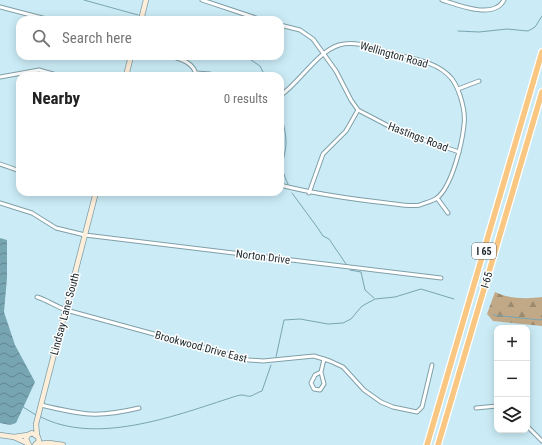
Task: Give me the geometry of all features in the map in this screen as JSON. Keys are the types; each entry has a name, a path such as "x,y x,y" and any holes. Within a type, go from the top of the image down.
{"highway":[{"name":"I 65","path":"427,445 542,52"},
{"name":"I-65","path":"438,445 542,92"}],"street":[{"path":"142,16 146,0"},
{"path":"202,0 250,16"},
{"path":"442,0 489,11 497,8 504,0"},
{"path":"0,7 35,16"},
{"path":"284,26 296,28 307,34 336,71 358,110 346,132 323,154 309,193"},
{"name":"Wellington Road","path":"284,93 303,77 315,61 341,44 357,44 426,63 444,71 458,89 465,124 448,184 437,198"},
{"path":"127,72 131,60"},
{"path":"182,60 191,65 195,72"},
{"path":"28,72 39,70 46,72"},
{"path":"0,77 16,74"},
{"path":"458,89 479,81"},
{"name":"Hastings Road","path":"358,110 400,132 458,152"},
{"path":"0,164 16,170"},
{"path":"284,186 309,193 412,205 420,205 437,198 448,213"},
{"name":"Lindsay Lane South","path":"38,436 36,424 94,196"},
{"name":"Norton Drive","path":"0,203 32,213 56,228 85,235 441,278"},
{"name":"Brookwood Drive East","path":"37,297 66,310 249,360 263,361 314,356 324,359 342,367 364,390 381,402 393,407 417,412 422,407 432,365"},
{"path":"321,372 315,375 311,383 314,389 320,390 324,384 321,372 324,359"},
{"path":"41,405 82,415 101,416 140,408"},
{"path":"476,408 494,406"},
{"path":"0,434 14,437 28,444 29,435 36,424"},
{"path":"530,429 542,441"},
{"path":"14,437 29,435 38,436 49,443"},
{"path":"38,436 36,445 49,443 63,445"}],"green space":[{"path":"495,292 518,298 542,297 542,326 493,321 487,314"}],"water":[{"path":"0,238 7,240 7,278 4,312 15,345 35,382 16,423 10,425 0,423"}],"waterway":[{"path":"84,0 138,15"},
{"path":"458,31 479,32 507,29 528,31 535,27 542,16"},
{"path":"251,60 260,66 263,72"},
{"path":"284,127 286,139 284,156"},
{"path":"284,174 288,184"},
{"path":"292,193 323,236 329,239 346,264"},
{"path":"350,270 361,272 365,290 374,298"},
{"path":"276,357 284,320 300,319 328,324 343,323 351,319 362,306 375,299 395,297 421,289 454,299"},
{"path":"493,315 542,319"},
{"path":"41,417 62,425 85,429 134,425 158,420 236,396 250,396 262,391 271,365"},
{"path":"23,407 36,415"}]}
